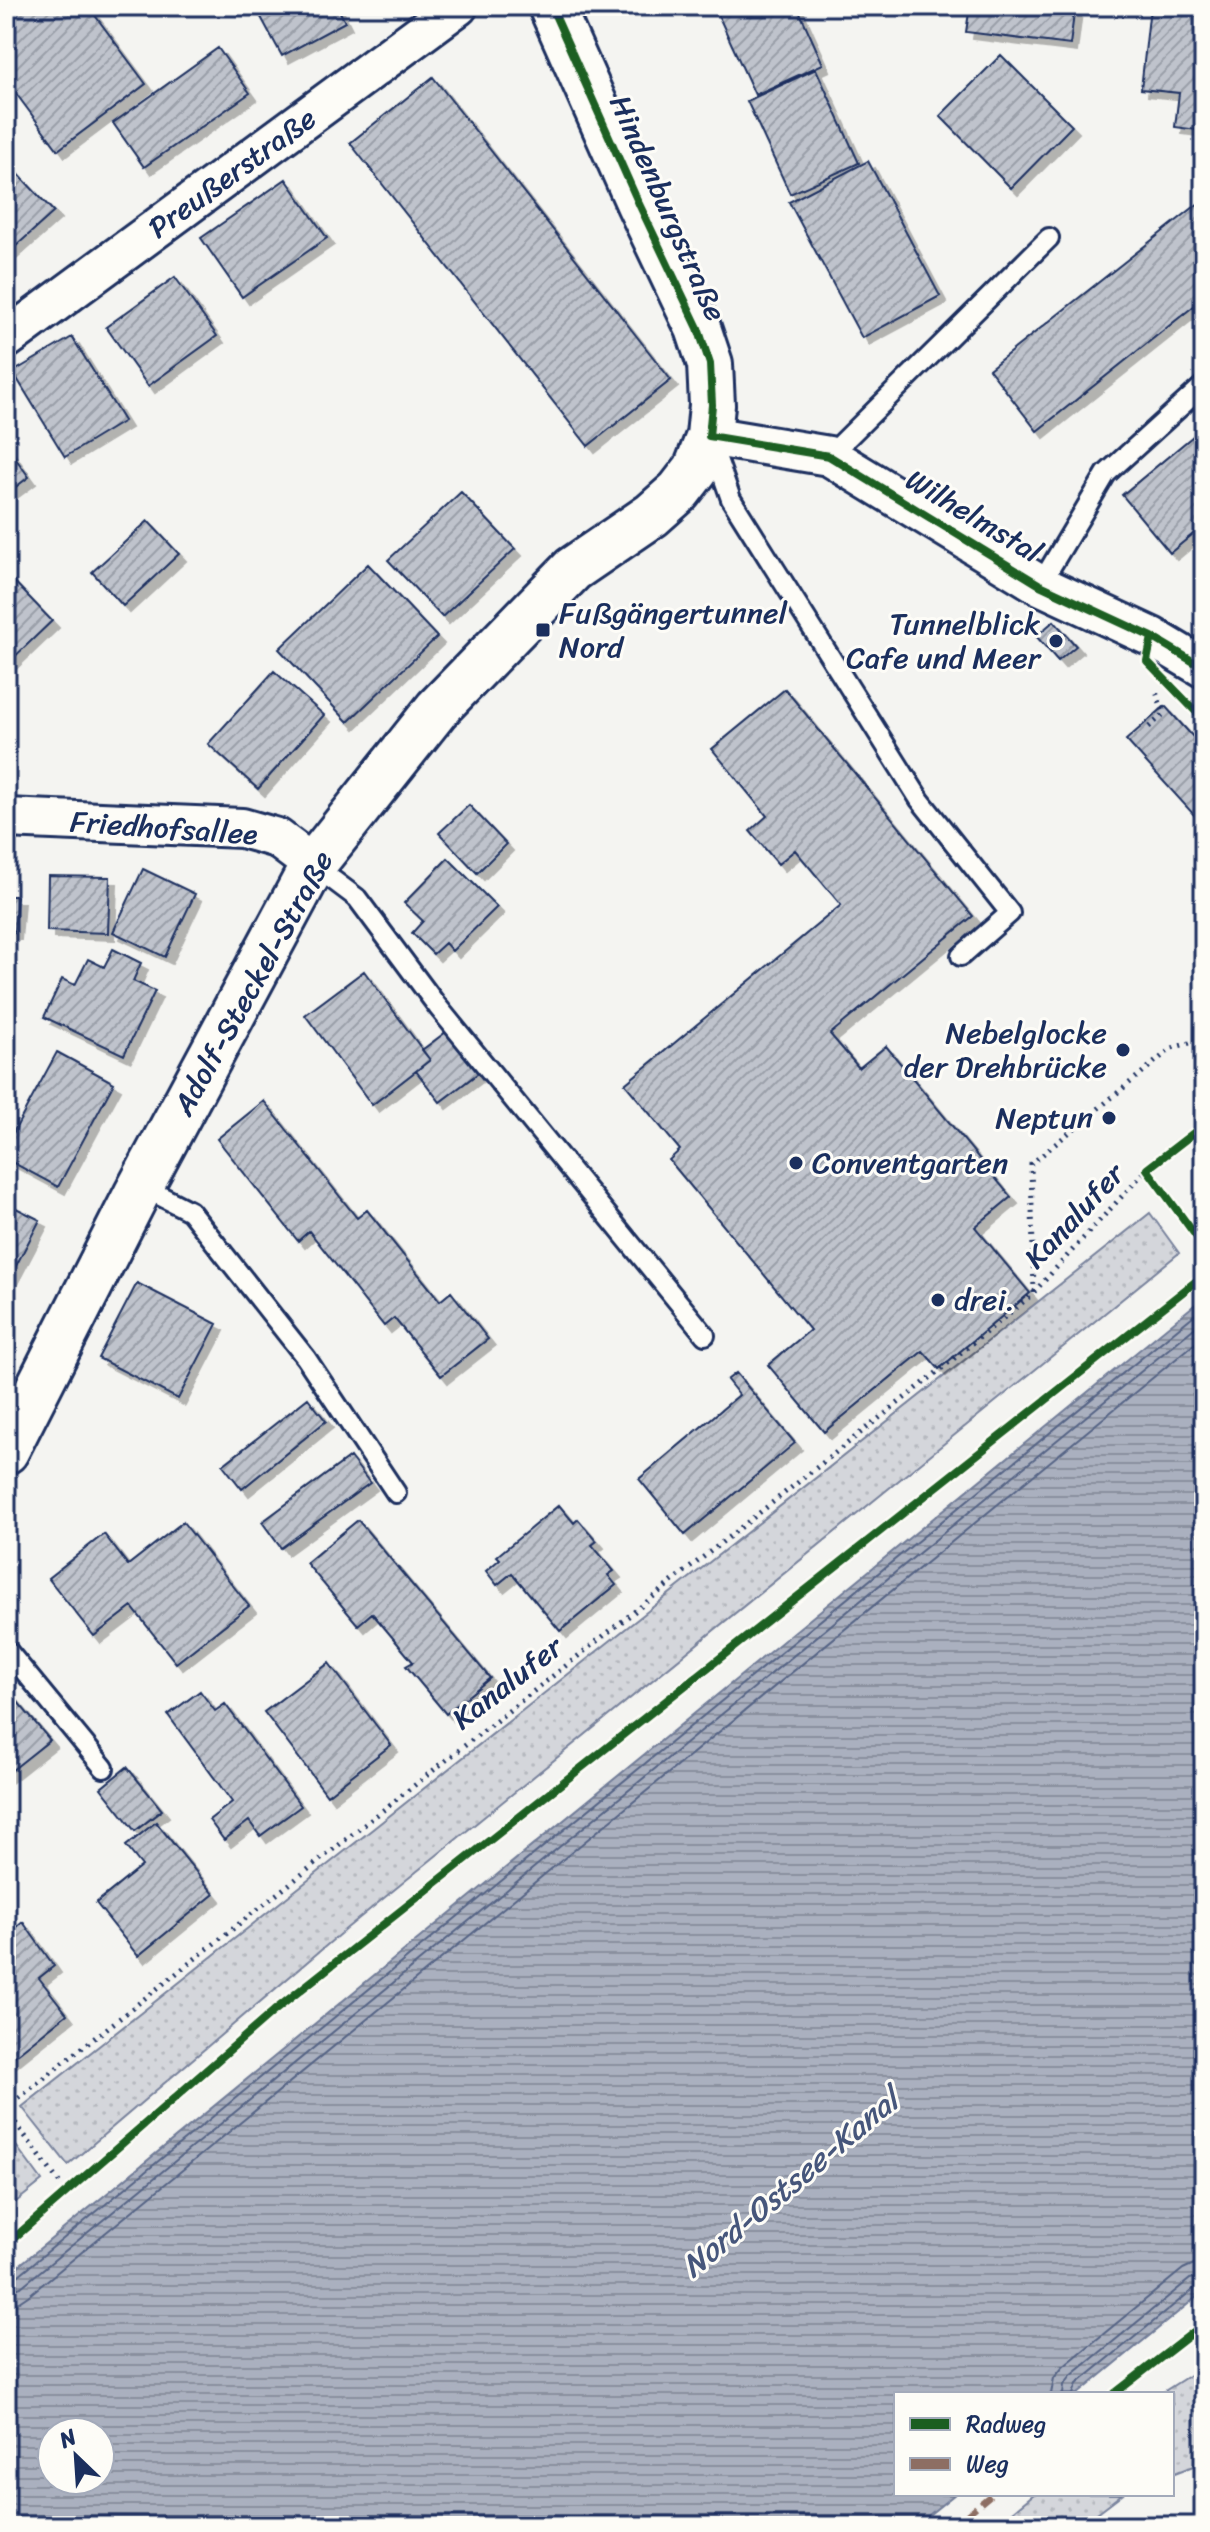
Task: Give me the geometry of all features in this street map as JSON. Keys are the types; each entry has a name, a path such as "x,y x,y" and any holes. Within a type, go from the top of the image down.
{"street":[{"name":"Preußerstraße","path":"6,339 458,6"},
{"name":"Hindenburgstraße","path":"551,6 698,328 710,364 712,405 709,436"},
{"name":"Wilhelmstal","path":"709,436 829,456 1040,585 1152,637 1204,668"},
{"name":"Adolf-Steckel-Straße","path":"6,1451 141,1186 313,865 437,709 573,569 652,515 679,491 696,469 709,436"},
{"name":"Friedhofsallee","path":"6,818 242,828 277,838 313,865"}],"lane":[{"path":"829,456 1049,238"},
{"path":"1040,585 1106,474 1204,385"},
{"path":"709,436 731,499 920,800 1010,913 961,956"},
{"path":"313,865 357,898 438,1007 705,1335"},
{"path":"141,1186 190,1211 306,1358 396,1493"},
{"path":"6,1649 104,1768"}],"path":[{"path":"1149,727 1164,714"},
{"path":"1147,1169 1204,1247"},
{"path":"6,2109 67,2193"}],"shaded area":[{"path":"1150,1213 1179,1253 347,1928 68,2165 22,2107"},
{"path":"6,2132 42,2181 6,2210"},
{"path":"1204,2366 1204,2462 1174,2473 1174,2392 1163,2392"},
{"path":"1032,2496 1119,2496 1080,2526 995,2526"}],"water":[{"name":"Nord-Ostsee-Kanal","path":"1204,1297 1204,2291 1080,2392 894,2392 894,2496 952,2496 915,2526 6,2526 6,2276"}],"building":[{"path":"6,6 88,6 146,84 58,150 6,80"},
{"path":"255,6 337,6 345,22 282,56"},
{"path":"714,6 797,6 823,64 755,95"},
{"path":"970,6 1075,6 1070,45 966,32"},
{"path":"1150,7 1204,13 1204,131 1175,127 1179,93 1141,89"},
{"path":"218,48 250,93 144,167 113,123"},
{"path":"1001,55 1072,126 1011,188 940,116"},
{"path":"816,69 859,163 790,194 747,101"},
{"path":"433,77 671,380 588,446 350,143"},
{"path":"6,161 54,212 6,255"},
{"path":"868,161 940,296 862,338 789,202"},
{"path":"286,179 327,238 242,297 201,238"},
{"path":"1204,199 1204,298 1037,431 989,369"},
{"path":"175,277 217,336 148,386 106,327"},
{"path":"72,337 124,421 65,457 13,372"},
{"path":"1204,427 1204,525 1170,553 1122,495"},
{"path":"6,445 29,477 6,494"},
{"path":"461,492 515,549 442,617 388,560"},
{"path":"148,521 179,554 123,606 92,572"},
{"path":"368,564 437,637 348,722 279,649"},
{"path":"6,573 52,621 6,665"},
{"name":"Tunnelblick Cafe und Meer","path":"1054,621 1076,646 1058,661 1036,636"},
{"path":"274,671 324,715 258,789 208,744"},
{"path":"785,689 973,916 830,1034 859,1068 886,1046 1011,1197 975,1227 1030,1293 939,1369 923,1351 824,1432 768,1365 810,1330 669,1160 680,1150 625,1084 841,905 795,850 778,864 750,831 767,816 712,749"},
{"path":"1165,706 1204,749 1204,826 1126,740"},
{"path":"469,805 506,844 477,873 439,833"},
{"path":"448,858 497,907 452,951 445,943 433,954 412,933 423,921 404,903"},
{"path":"143,869 195,894 165,957 113,932"},
{"path":"48,876 110,877 108,933 47,931"},
{"path":"6,896 17,896 14,933 6,933"},
{"path":"113,949 141,963 133,981 155,991 124,1055 44,1017 62,979 75,985 88,959 104,967"},
{"path":"364,971 430,1060 372,1105 305,1015"},
{"path":"450,1029 481,1071 440,1102 416,1071 430,1060 422,1050"},
{"path":"57,1052 114,1083 58,1187 6,1159 6,1146"},
{"path":"264,1101 357,1218 367,1210 440,1301 451,1292 488,1339 441,1376 394,1318 384,1326 309,1231 298,1241 217,1139"},
{"path":"6,1203 40,1220 6,1285"},
{"path":"137,1283 217,1324 178,1399 98,1358"},
{"path":"736,1373 795,1443 685,1535 639,1479 739,1395 727,1380"},
{"path":"308,1398 326,1421 242,1489 223,1465"},
{"path":"350,1457 370,1483 281,1548 262,1522"},
{"path":"559,1505 574,1523 578,1519 597,1541 592,1545 614,1571 608,1575 616,1585 560,1631 512,1573 497,1585 486,1571 500,1559 497,1556"},
{"path":"358,1520 490,1678 446,1714 406,1666 413,1662 372,1613 358,1625 306,1563"},
{"path":"183,1522 249,1606 176,1663 132,1607 94,1636 48,1578 104,1534 128,1565"},
{"path":"329,1663 391,1745 327,1795 264,1712"},
{"path":"6,1688 50,1740 6,1775"},
{"path":"200,1691 215,1711 225,1704 301,1806 260,1836 249,1821 224,1840 209,1820 232,1802 168,1715"},
{"path":"127,1767 162,1810 135,1831 101,1788"},
{"path":"156,1822 214,1894 138,1956 96,1903 142,1866 126,1846"},
{"path":"23,1922 54,1966 39,1978 67,2014 6,2063 6,1936"}],"marked path":[{"path":"953,2526 990,2496"}],"cycle path":[{"path":"551,6 698,328 710,364 712,405 709,436 829,456 1040,585 1152,637 1204,668"},
{"path":"1152,637 1147,661 1204,720"},
{"path":"1204,1125 1147,1169 1204,1247"},
{"path":"6,2245 274,2011 1204,1275"},
{"path":"1117,2392 1204,2324"}],"place":[{"name":"Fußgängertunnel Nord","path":"543,630"},
{"name":"Tunnelblick Cafe und Meer","path":"1056,641"},
{"name":"Nebelglocke der Drehbrücke","path":"1123,1050"},
{"name":"Neptun","path":"1109,1118"},
{"name":"Conventgarten","path":"796,1163"},
{"name":"drei.","path":"938,1300"}]}
